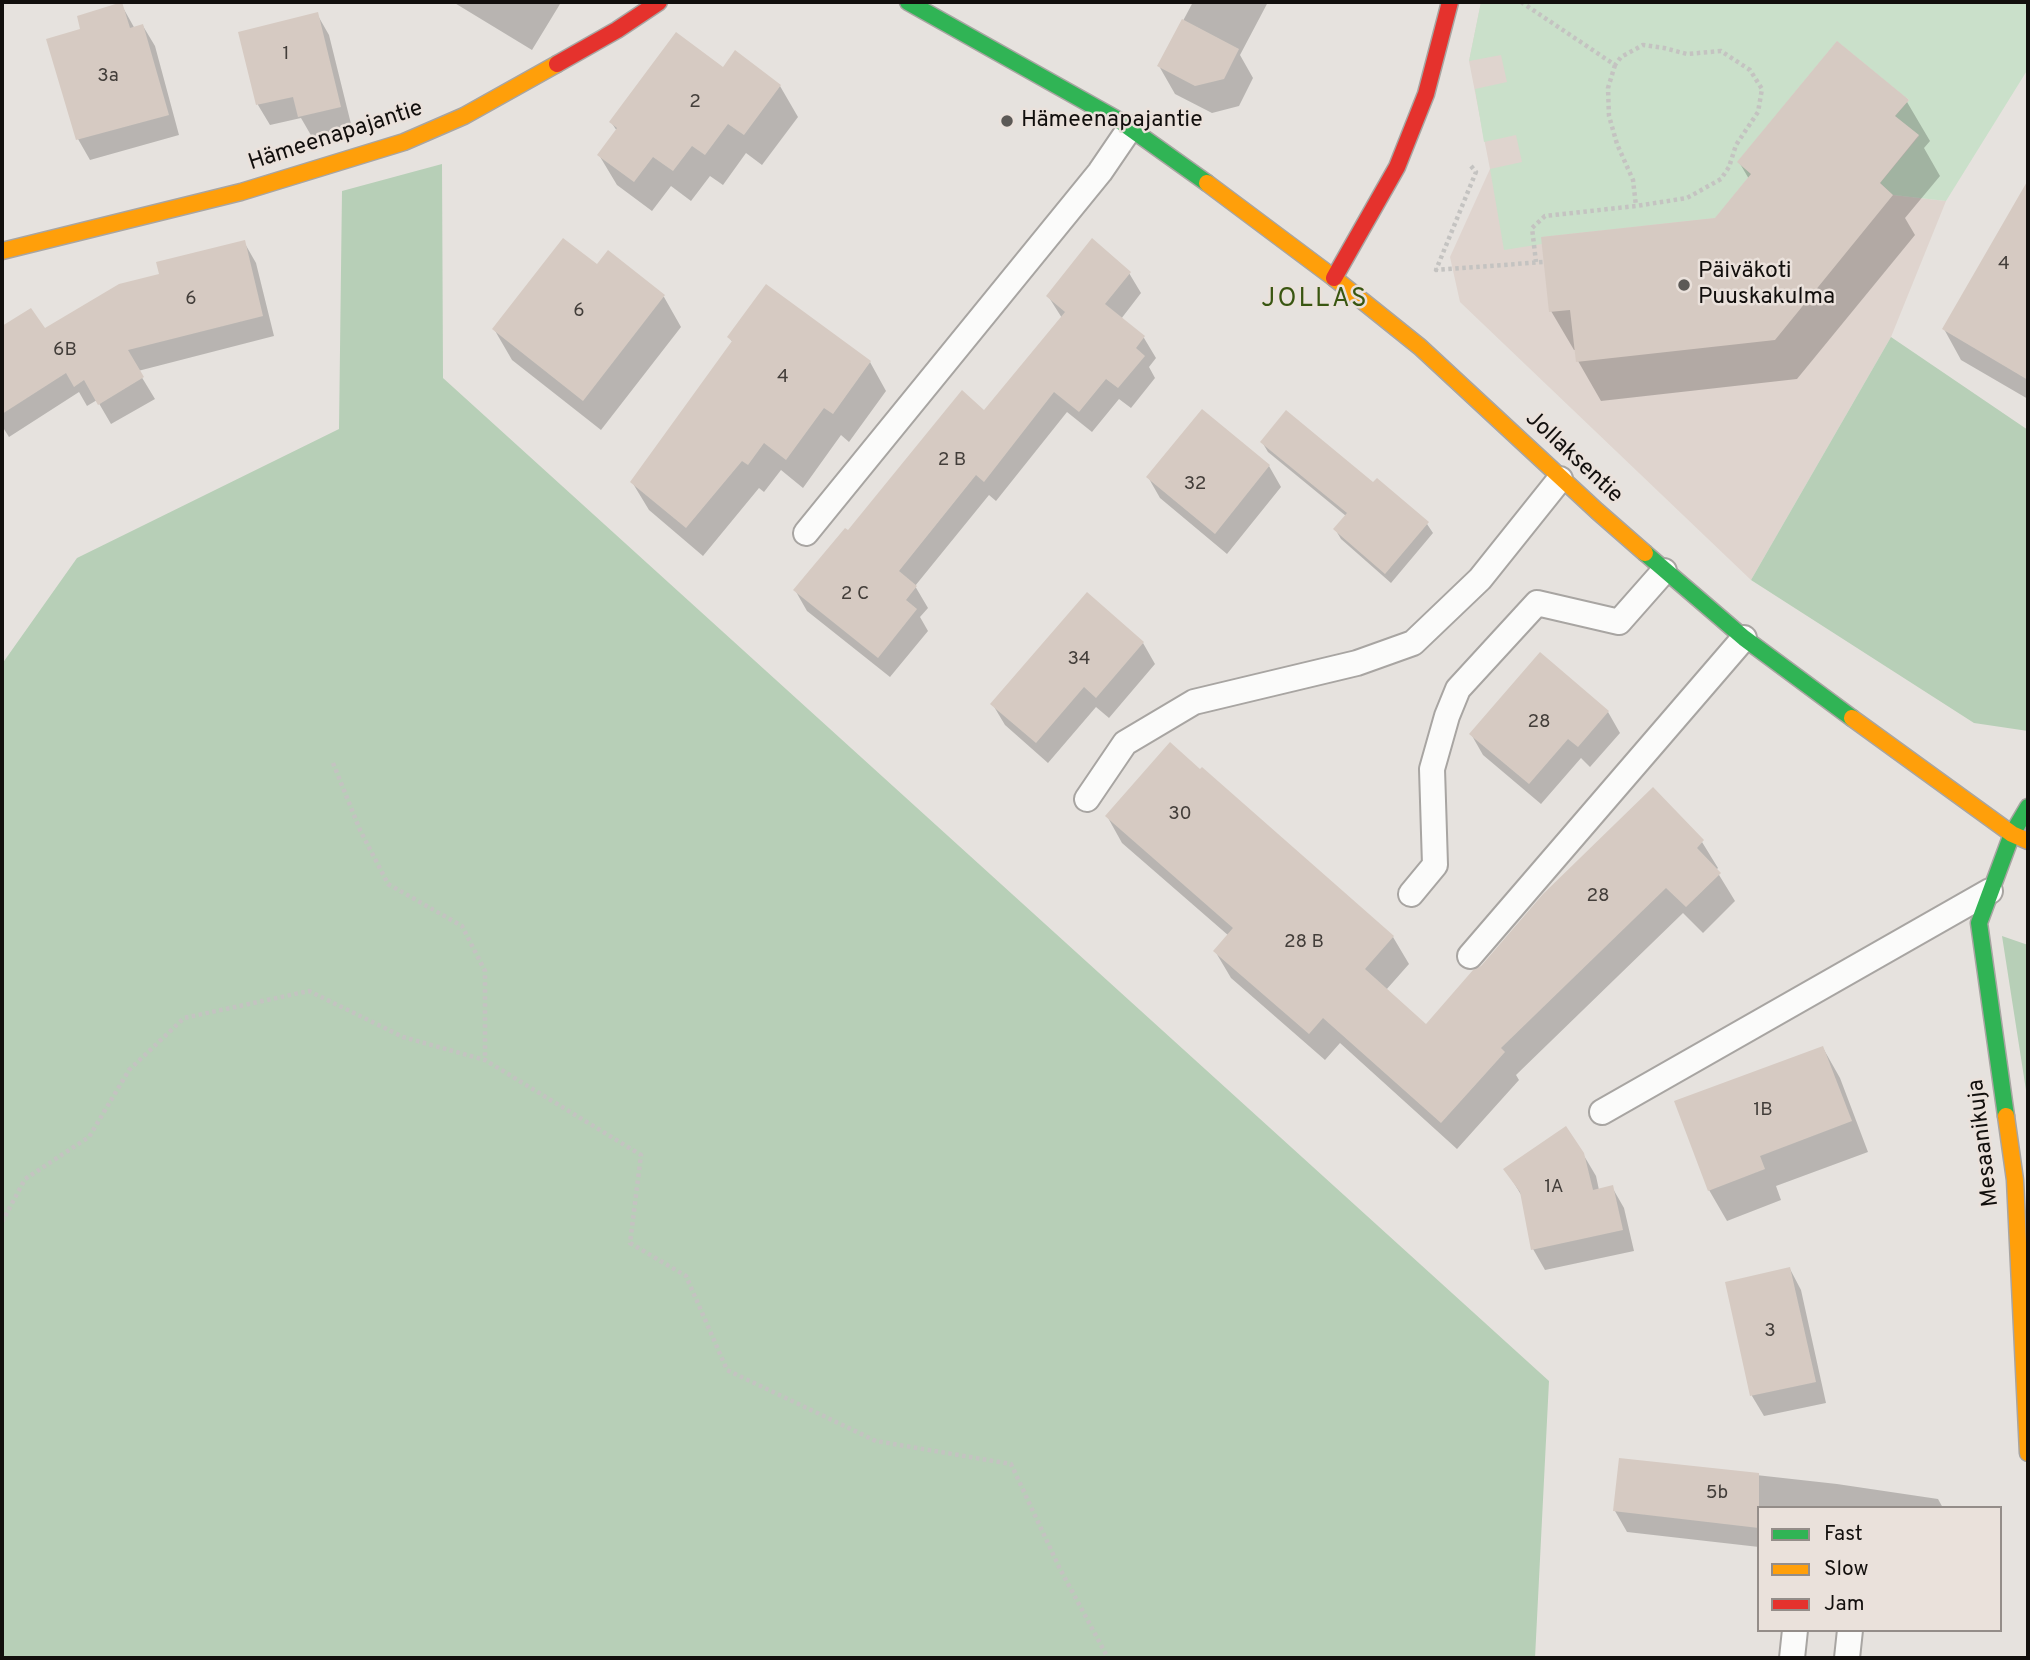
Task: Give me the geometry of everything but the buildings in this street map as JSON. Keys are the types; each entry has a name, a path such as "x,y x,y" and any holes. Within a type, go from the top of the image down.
{"street":[{"name":"Hämeenapajantie","path":"2,251 241,192 404,142 464,116 617,30 659,2"},
{"name":"Jollaksentie","path":"908,2 1121,121 1335,278 1446,370 1560,479 1744,638 1935,780 2012,834 2028,841"},
{"path":"1335,278 1397,167 1426,94 1450,2"},
{"name":"Mesaanikuja","path":"2028,807 2012,834 1979,923 2015,1180 2028,1453"}],"lane":[{"path":"806,533 1100,172 1130,128"},
{"path":"1087,799 1125,743 1194,702 1357,663 1413,643 1480,579 1560,479"},
{"path":"1411,894 1435,865 1432,769 1447,716 1458,690 1537,603 1619,622 1664,570"},
{"path":"1470,956 1744,638"},
{"path":"1602,1112 1990,891"},
{"path":"1792,1658 1795,1632"},
{"path":"1847,1658 1850,1632"}],"path":[{"path":"1521,2 1615,65"},
{"path":"1536,262 1532,228 1545,216 1636,206 1687,198 1721,178 1729,167 1736,145 1758,112 1762,89 1750,70 1721,51 1687,54 1643,45 1621,57 1615,65 1608,88 1609,116 1617,144 1633,180 1636,206"},
{"path":"1471,166 1476,172 1436,270 1544,262"},
{"path":"333,763 360,830 388,884 462,926 485,971 485,1060"},
{"path":"2,1222 25,1179 89,1137 129,1070 184,1018 309,991 403,1037 485,1060 640,1155 630,1243 686,1276 727,1370 876,1441 1012,1464 1059,1567 1108,1658"}],"shaded area":[{"name":"Päiväkoti Puuskakulma","path":"1481,2 1876,2 1919,135 1894,195 1946,201 1891,337 1751,580 1460,302 1450,257 1490,169 1469,61"}],"green space":[{"path":"1481,2 2028,2 2028,69 1946,201 1893,195 1880,183 1919,136 1895,116 1909,100 1837,41 1738,161 1751,174 1715,218 1542,237 1542,244 1504,250 1490,169 1522,162 1516,135 1484,142 1475,89 1507,82 1501,55 1469,61"},
{"path":"442,164 443,378 1549,1381 1535,1658 2,1658 2,664 77,558 339,429 342,191"},
{"path":"1891,337 2028,430 2028,731 1974,723 1751,580"},
{"path":"2002,936 2028,945 2028,1103"}],"traffic: fast":[{"path":"908,2 1120,121 1207,183"},
{"path":"1645,553 1744,638 1852,718"},
{"path":"2006,1116 1979,923 2012,834 2028,807"}],"traffic: slow":[{"path":"2,251 241,192 404,142 464,116 557,64"},
{"path":"1207,183 1334,278 1420,347 1645,553"},
{"path":"1852,718 2012,834 2028,841"},
{"path":"2006,1116 2015,1180 2028,1453"}],"traffic: jam":[{"path":"557,64 617,30 659,2"},
{"path":"1334,278 1397,167 1426,94 1450,2"}],"place":[{"name":"Hämeenapajantie","path":"1007,121"},
{"name":"Päiväkoti Puuskakulma","path":"1684,285"}],"district":[{"name":"JOLLAS","path":"1315,301"}]}
